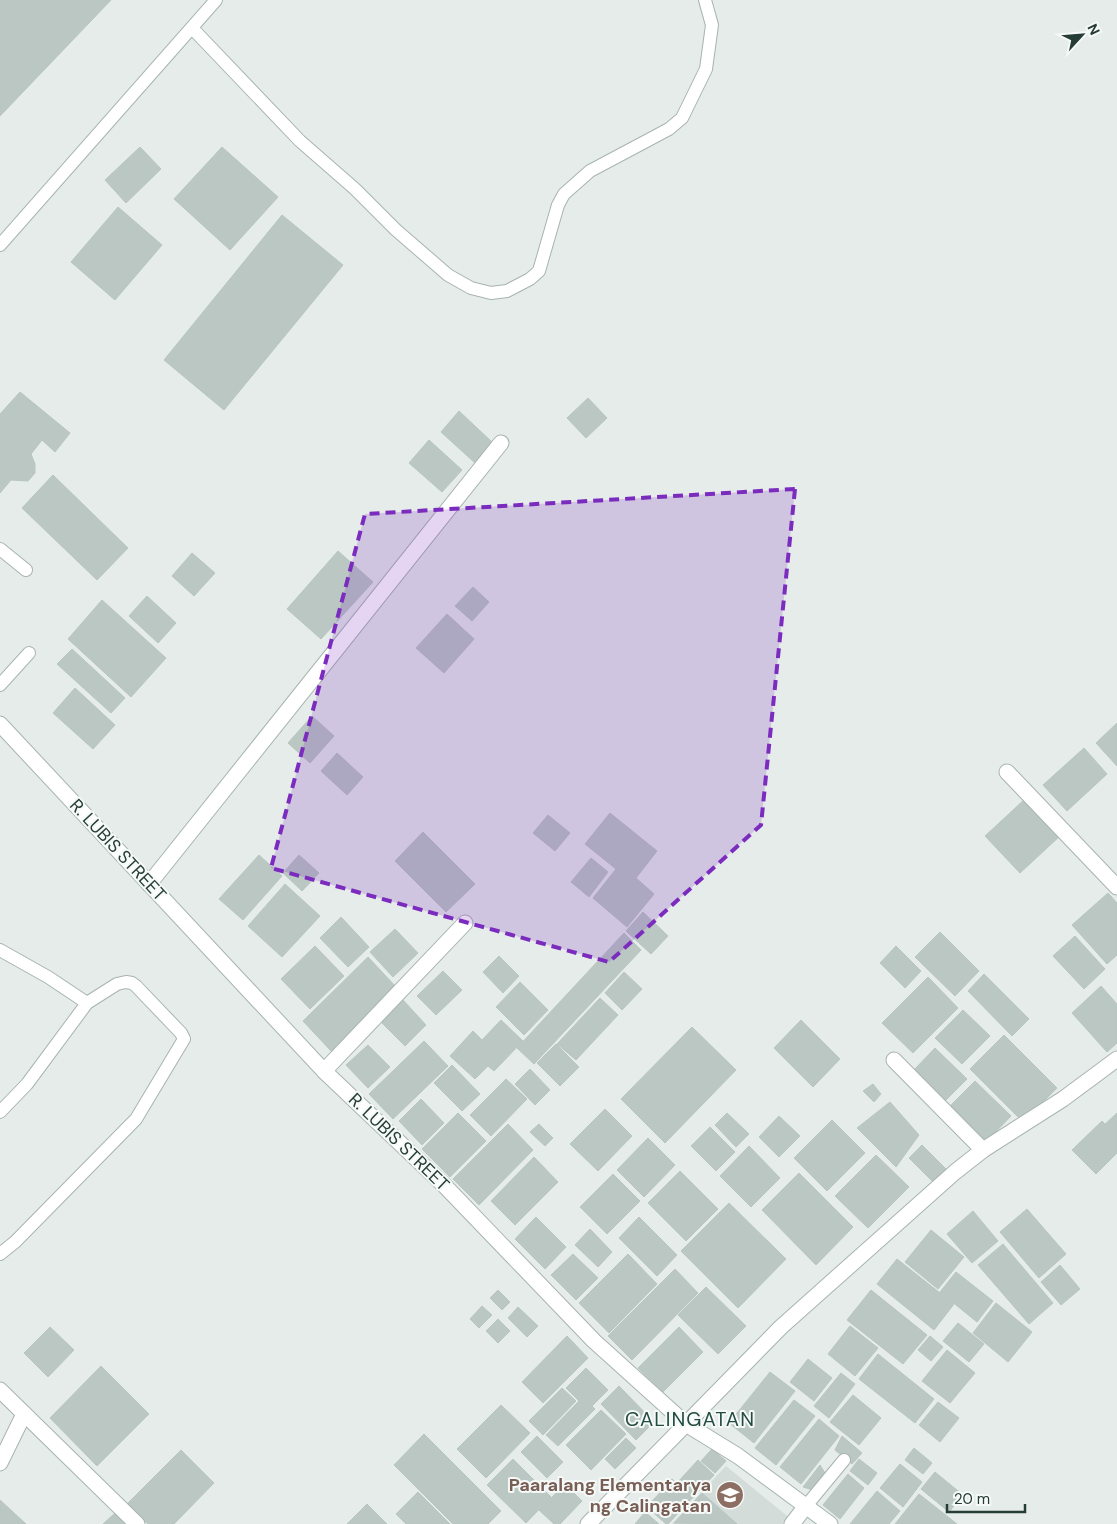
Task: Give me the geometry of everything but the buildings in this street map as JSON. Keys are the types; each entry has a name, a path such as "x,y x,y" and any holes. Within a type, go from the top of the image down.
{"street":[{"path":"149,884 500,443"},
{"name":"R. LUBIS STREET","path":"0,724 324,1072 444,1185 594,1341 686,1424 738,1456 830,1524"},
{"path":"1007,772 1117,887"},
{"path":"324,1072 465,923"},
{"path":"588,1524 781,1327 955,1172 983,1150 1063,1099 1117,1059"},
{"path":"894,1060 983,1150"},
{"path":"0,1390 137,1524"},
{"path":"0,1463 24,1414"},
{"path":"792,1524 806,1506"}],"lane":[{"path":"2,239 216,0"},
{"path":"192,28 300,141 355,189 396,230 448,275 471,288 491,293 507,291 530,279 539,271 558,205 564,194 590,171 669,129 682,118 706,69 712,25 705,0"},
{"path":"0,550 26,570"},
{"path":"0,685 29,653"},
{"path":"0,950 48,977 87,1003"},
{"path":"0,1112 27,1084 87,1003 117,984 132,983 184,1039 184,1042 136,1119 15,1242 0,1254"},
{"path":"806,1506 844,1460"}],"highlighted area":[{"path":"795,489 761,825 609,962 271,868 365,514"}],"shaded area":[{"name":"Paaralang Elementarya ng Calingatan","path":"726,1466 797,1524 672,1524"}],"place":[{"name":"Paaralang Elementarya ng Calingatan","path":"730,1495"}],"district":[{"name":"CALINGATAN","path":"690,1419"}]}
